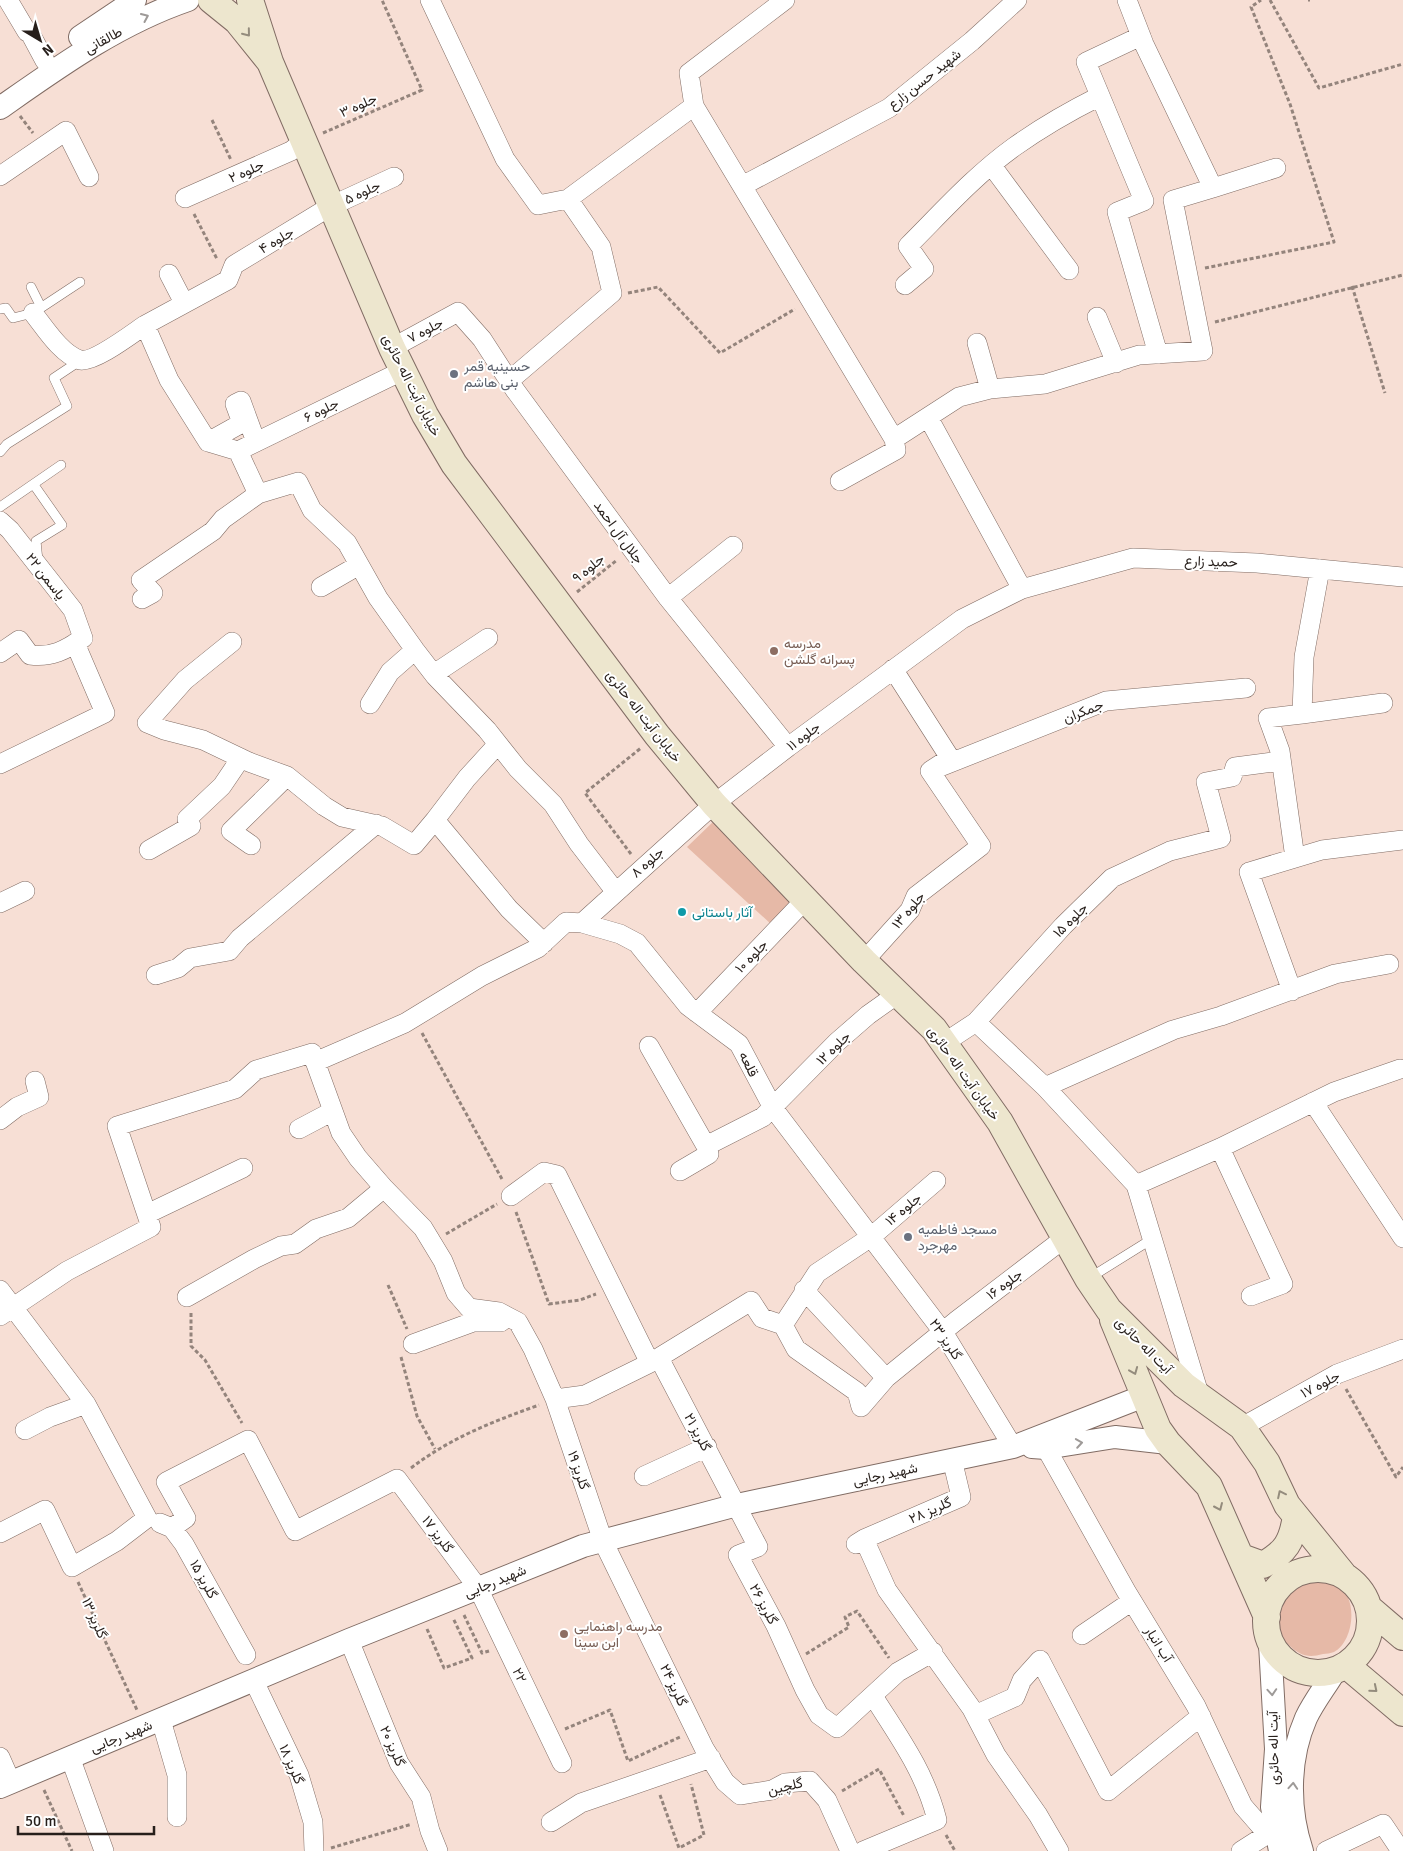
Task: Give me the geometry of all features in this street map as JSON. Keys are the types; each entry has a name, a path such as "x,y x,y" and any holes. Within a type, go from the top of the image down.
{"main road":[{"path":"211,0 237,21 270,62"},
{"path":"250,0 270,62"},
{"name":"خیابان آیت اله حائری","path":"270,62 398,359 425,415 454,464 657,735 714,804 864,961 934,1029 1000,1122 1088,1279 1109,1310"},
{"name":"آیت اله حائری","path":"1109,1310 1192,1391 1242,1427 1267,1463 1287,1505 1343,1574"},
{"name":"آیت اله حائری","path":"1109,1310 1158,1429 1168,1443 1209,1486 1266,1617"},
{"path":"1144,1396 1192,1391"},
{"path":"1241,1557 1263,1565 1281,1555 1294,1532 1296,1516"},
{"path":"1370,1608 1370,1629 1362,1650 1341,1667 1326,1672 1304,1671 1284,1662 1270,1644 1266,1617 1270,1601 1282,1583 1300,1571 1322,1568 1343,1574 1360,1588 1370,1608 1403,1638"},
{"path":"1341,1667 1403,1713"}],"street":[{"path":"8,0 26,32 30,33 45,61"},
{"name":"طالقانی","path":"3,100 45,61 135,0"},
{"name":"طالقانی","path":"3,100 142,17 188,0"},
{"path":"430,0 505,159 538,205 568,199 694,106"},
{"path":"785,0 689,73 694,106 894,439 896,450 840,481"},
{"name":"شهید حسن زارع","path":"742,186 889,108 972,41 1017,0"},
{"path":"1127,0 1141,36 1213,188"},
{"path":"1141,36 1086,62 1144,201 1117,212 1158,354"},
{"path":"905,285 924,269 908,246 1013,147 1062,115 1100,96"},
{"path":"0,176 66,131 89,177"},
{"name":"جلوه ۲","path":"185,198 291,151 304,141"},
{"path":"992,166 1069,270"},
{"path":"894,439 959,396 990,389 1045,384 1139,355 1203,351 1174,200 1276,168"},
{"name":"جلوه ۵","path":"331,206 394,178"},
{"path":"509,381 612,293 601,247 568,199"},
{"name":"جلوه ۴","path":"228,280 234,265 331,206"},
{"path":"168,274 184,303"},
{"path":"37,310 68,353 81,360 92,358 145,325 228,280"},
{"name":"جلوه ۷","path":"398,359 458,312"},
{"name":"جلال آل احمد","path":"458,312 482,339 509,381 668,598 788,747"},
{"path":"1097,317 1116,363"},
{"path":"145,325 170,380 208,442 238,451 258,494"},
{"path":"977,343 990,389"},
{"name":"جلوه ۶","path":"238,451 398,359"},
{"path":"208,442 242,423 235,404 242,401 256,442"},
{"path":"928,417 1022,589"},
{"path":"142,599 152,593 141,580 213,531 223,519 258,494 298,482 312,510 347,542 378,598 415,650 518,769 553,804 579,844 615,891"},
{"name":"یاسمن ۲۲","path":"0,521 10,530 73,610 79,641 112,713 0,764"},
{"path":"668,598 733,546"},
{"name":"حمید زارع","path":"893,668 962,619 1022,589 1134,558 1257,563 1403,577"},
{"path":"321,587 359,565"},
{"path":"1302,714 1304,657 1320,569"},
{"path":"434,674 488,638"},
{"path":"0,653 19,640 30,655 44,657 66,650 79,641"},
{"path":"232,642 185,680 147,722 164,730 203,740 241,758 287,776 324,806 342,817 376,824 414,845 467,778 498,744"},
{"path":"370,704 390,672 415,650"},
{"path":"893,668 950,758 930,771"},
{"name":"جلوه ۱۱","path":"714,804 893,668"},
{"name":"جمکران","path":"930,771 1106,701 1246,688"},
{"path":"1295,858 1281,761 1268,718 1383,703"},
{"path":"148,850 190,826 187,819 222,786 241,758"},
{"name":"جلوه ۱۵","path":"944,1043 976,1022 1063,926 1112,878 1170,851 1222,838 1206,782 1232,777 1234,767 1281,761"},
{"name":"جلوه ۱۳","path":"864,961 910,910 916,896 981,846 930,771"},
{"path":"251,845 231,831 287,776"},
{"name":"جلوه ۸","path":"315,1062 413,1018 482,976 538,948 615,891 714,804"},
{"path":"435,820 509,909 544,943"},
{"path":"156,975 178,968 190,958 229,951 240,938 376,824"},
{"path":"1292,991 1248,872 1322,850 1403,840"},
{"path":"0,903 25,891"},
{"name":"جلوه ۱۰","path":"697,1013 806,899"},
{"name":"قلعه","path":"574,922 620,934 637,943 688,1006 739,1044 773,1108 871,1236"},
{"path":"1046,1087 1173,1030 1292,991 1335,974 1389,964"},
{"name":"جلوه ۱۲","path":"706,1146 763,1117 837,1042 868,1015 899,993"},
{"path":"976,1022 1046,1087 1136,1185 1192,1391"},
{"path":"649,1046 709,1154 680,1171"},
{"path":"6,1311 66,1271 151,1227 117,1126 235,1089 256,1070 312,1053 341,1133 358,1158 423,1228 443,1261 456,1293 469,1308 499,1312 518,1322"},
{"path":"1136,1185 1220,1148 1334,1092 1400,1069"},
{"path":"0,1120 17,1107 39,1097 35,1081"},
{"path":"1313,1102 1403,1238"},
{"path":"299,1128 333,1111"},
{"path":"1220,1148 1283,1284 1251,1296"},
{"path":"147,1214 242,1168"},
{"name":"گلریز ۲۱","path":"511,1196 544,1172 557,1175 613,1288 654,1361 707,1447 737,1505"},
{"name":"جلوه ۱۴","path":"783,1325 804,1290 817,1273 871,1236 936,1181"},
{"path":"187,1297 254,1259 281,1246 294,1244 316,1229 348,1218 384,1188"},
{"name":"گلریز ۲۳","path":"871,1236 943,1332 1013,1447"},
{"name":"جلوه ۱۶","path":"783,1325 796,1349 857,1392 861,1407 886,1378 1066,1237"},
{"path":"0,1290 6,1311 86,1404 147,1518 172,1528 186,1518 166,1482 248,1440 295,1531 397,1479"},
{"path":"804,1290 886,1378"},
{"path":"555,1399 584,1395 654,1361 751,1301 762,1318 783,1325"},
{"path":"413,1344 473,1322 518,1322"},
{"name":"گلریز ۱۹","path":"518,1322 533,1349 555,1399 604,1542"},
{"name":"جلوه ۱۷","path":"1242,1427 1337,1374 1403,1349"},
{"path":"1013,1447 1144,1396"},
{"path":"25,1430 50,1417 86,1404"},
{"path":"1013,1447 1046,1448 1116,1437 1168,1443"},
{"path":"644,1476 707,1447"},
{"name":"شهید رجایی","path":"6,1784 350,1640 583,1546 604,1542 737,1505 1013,1447"},
{"name":"آب انبار","path":"1046,1448 1132,1601 1201,1716 1243,1806 1263,1829 1286,1826"},
{"name":"گلریز ۲۸","path":"933,1652 887,1590 860,1542 961,1497 952,1460"},
{"name":"گلریز ۱۷","path":"397,1479 478,1588"},
{"name":"گلریز ۲۶","path":"737,1505 758,1547 738,1555 776,1626 791,1664 819,1715 837,1728 873,1696"},
{"path":"0,1533 44,1510 72,1567 117,1540 147,1518"},
{"name":"گلریز ۱۵","path":"172,1528 184,1544 246,1655"},
{"name":"گلریز ۲۴","path":"604,1542 711,1758 725,1782 740,1795"},
{"name":"۲۲","path":"478,1588 562,1763"},
{"path":"1082,1635 1132,1601"},
{"name":"گلریز ۲۰","path":"350,1640 399,1763 421,1797 426,1819 438,1851"},
{"name":"آیت اله حائری","path":"1270,1644 1276,1749 1272,1807 1302,1851"},
{"path":"863,1851 936,1820 930,1791 907,1748 873,1696 898,1672 933,1652 975,1715 996,1755 1038,1814 1059,1851"},
{"path":"975,1715 1015,1697 1022,1680 1040,1660 1108,1790 1201,1716"},
{"name":"آیت اله حائری","path":"1280,1851 1292,1794 1296,1746 1307,1717 1341,1667"},
{"name":"گلریز ۱۸","path":"254,1681 299,1775 314,1822 314,1851"},
{"path":"153,1723 177,1775 177,1817"},
{"path":"0,1757 6,1784"},
{"path":"70,1757 104,1851"},
{"path":"551,1822 581,1803 711,1758"},
{"name":"گلچین","path":"740,1795 772,1790 785,1784 810,1781 827,1800 850,1851"},
{"path":"1326,1851 1383,1824 1401,1851"},
{"path":"1241,1851 1286,1826"}],"lane":[{"path":"0,309 6,308 13,318 37,310 80,282"},
{"path":"31,287 37,310"},
{"path":"0,452 7,444 67,406 54,378 81,360"},
{"path":"0,507 61,465"},
{"path":"34,485 62,525 36,540 39,566"},
{"path":"1088,1279 1152,1239"}],"path":[{"name":"جلوه ۳","path":"304,141 422,90 382,0"},
{"path":"1270,0 1318,88 1403,64"},
{"path":"3,100 43,147"},
{"path":"212,120 238,175"},
{"path":"185,198 228,280"},
{"path":"1198,326 1352,286 1403,276"},
{"path":"1352,286 1385,393"},
{"path":"612,293 639,292 658,287 720,353 811,300"},
{"name":"جلوه ۹","path":"559,606 631,548"},
{"path":"641,868 585,793 657,735"},
{"path":"413,1018 511,1196 549,1304 580,1300 613,1288"},
{"path":"432,1242 511,1196"},
{"path":"388,1285 413,1344 400,1352 417,1416 435,1449"},
{"path":"187,1297 193,1320 191,1346 205,1360 241,1419 248,1440"},
{"path":"1337,1374 1396,1476 1403,1467"},
{"path":"397,1479 435,1449 478,1427 555,1399"},
{"name":"گلریز ۱۳","path":"72,1567 153,1723"},
{"path":"419,1612 444,1668 472,1658 450,1599"},
{"path":"450,1599 482,1653 506,1646"},
{"path":"791,1664 849,1627 845,1617 857,1611 898,1672"},
{"path":"549,1736 610,1710 628,1761 696,1730"},
{"path":"654,1778 679,1848 704,1835 686,1767"},
{"path":"827,1800 879,1769 911,1830"},
{"path":"35,1771 72,1851"},
{"path":"323,1851 426,1819"}],"shaded area":[{"path":"714,821 790,903 772,925 687,847"},
{"path":"1307,1583 1326,1583 1337,1586 1344,1591 1349,1599 1351,1609 1350,1629 1341,1647 1334,1652 1313,1656 1301,1654 1289,1645 1282,1637 1278,1628 1280,1610 1284,1602 1290,1594"}],"place":[{"name":"حسینیه قمر بنی هاشم","path":"454,374"},
{"name":"مدرسه پسرانه گلشن","path":"774,651"},
{"name":"آثار باستانی","path":"682,912"},
{"name":"مسجد فاطمیه مهرجرد","path":"908,1237"},
{"name":"مدرسه راهنمایی ابن سینا","path":"564,1634"}]}
